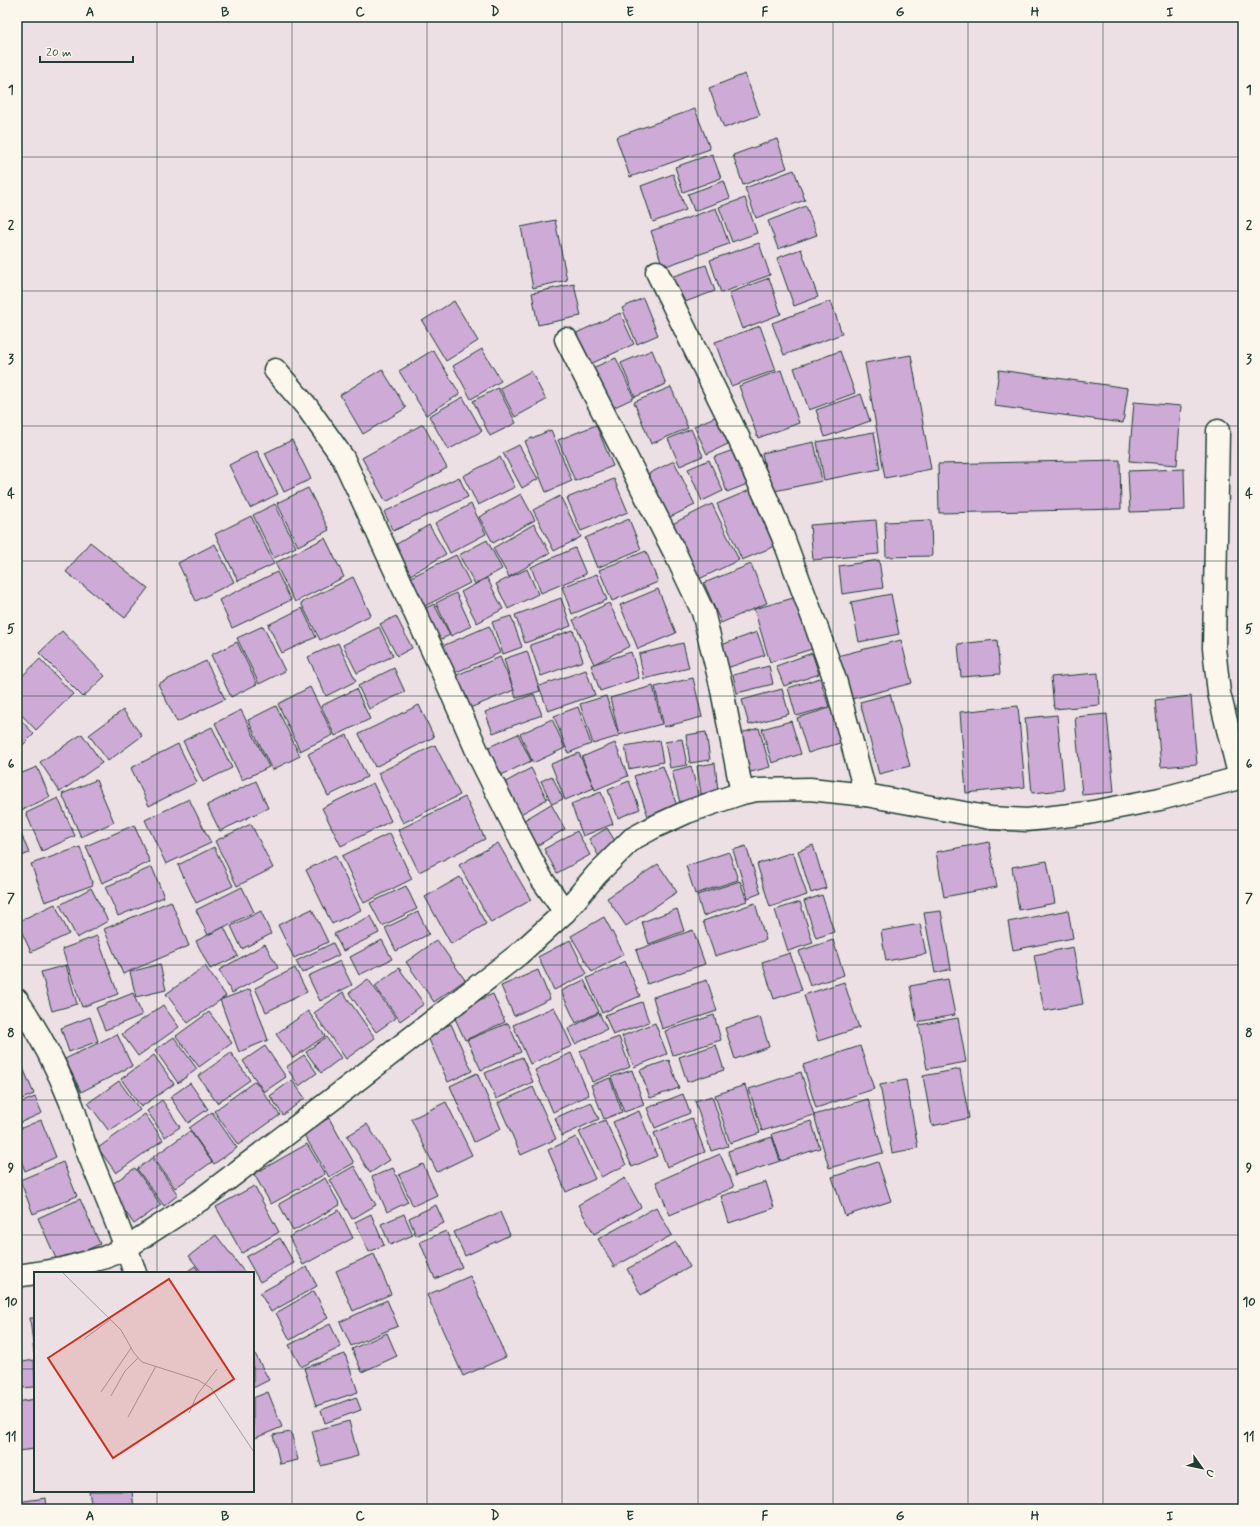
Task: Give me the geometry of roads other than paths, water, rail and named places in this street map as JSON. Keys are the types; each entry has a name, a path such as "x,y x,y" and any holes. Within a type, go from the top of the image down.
{"street":[{"path":"657,272 740,441 783,537 836,683 866,795"},
{"path":"566,339 675,553 703,612 719,672 742,793"},
{"path":"275,370 307,407 343,458 481,760 541,878 565,912"},
{"path":"43,1272 62,1269 106,1257 127,1247 203,1198 518,954 565,912 597,874 632,839 687,812 742,793 757,790 810,789 866,795 991,818 1027,820 1095,812 1160,799 1241,778 1219,693 1214,648 1218,431"},
{"path":"17,1000 30,1019 71,1104 84,1143 127,1247 135,1272"},
{"path":"17,1276 34,1273"}]}
